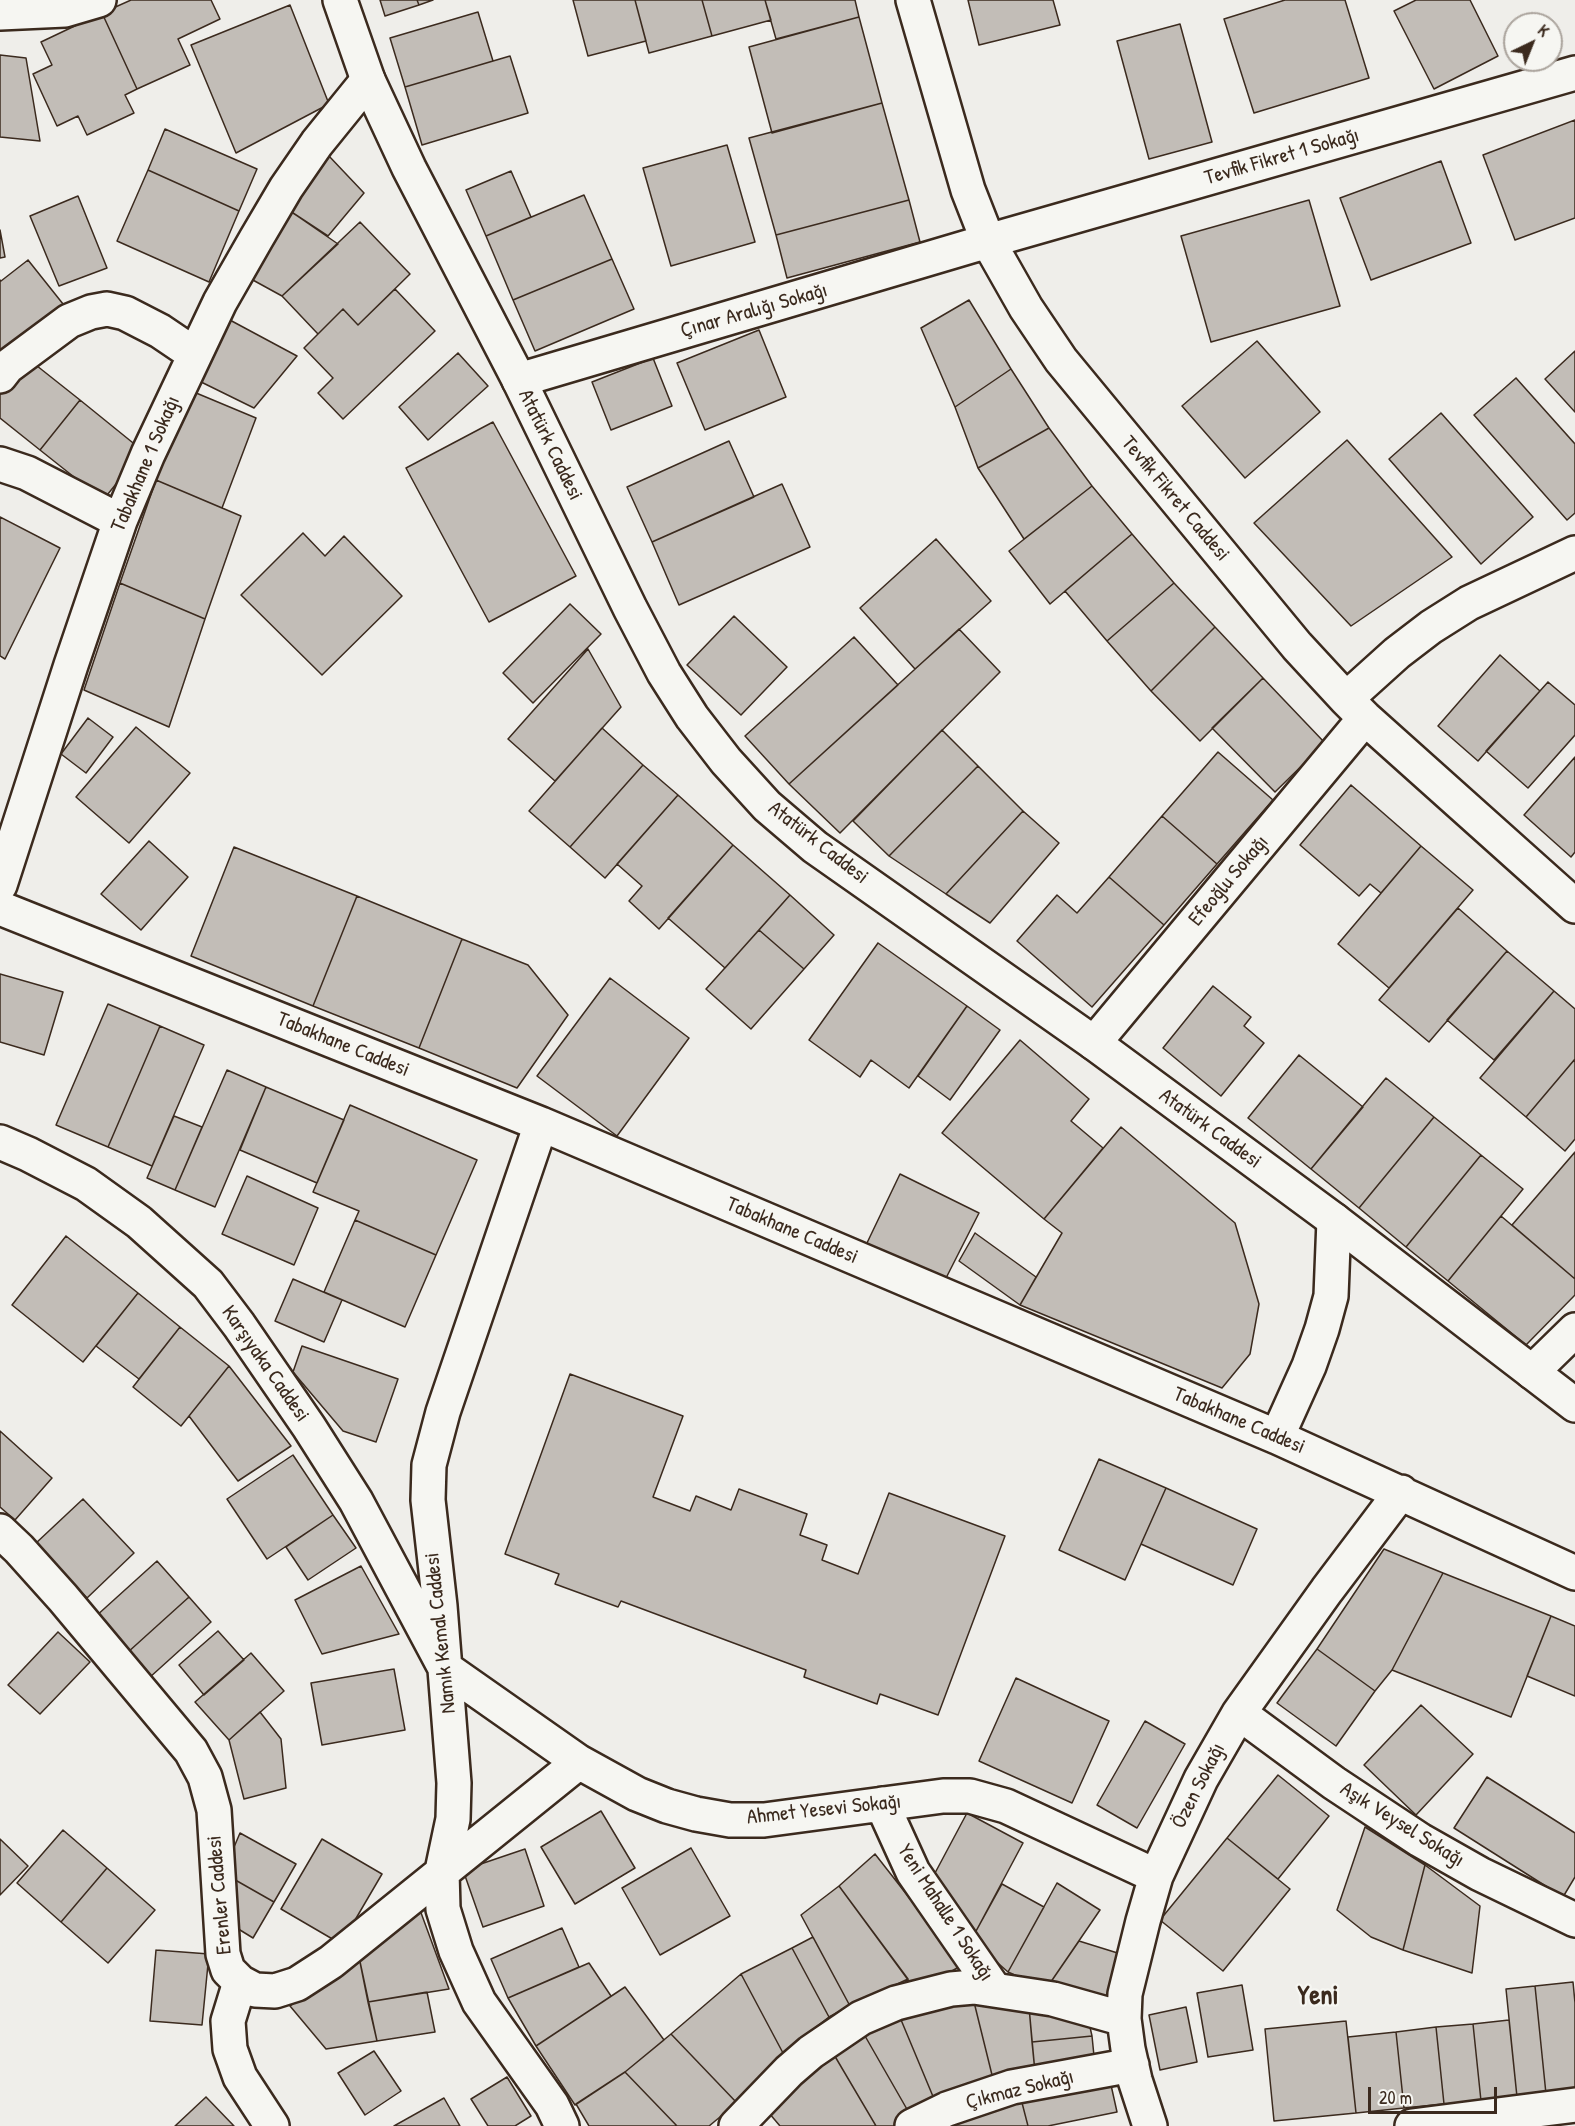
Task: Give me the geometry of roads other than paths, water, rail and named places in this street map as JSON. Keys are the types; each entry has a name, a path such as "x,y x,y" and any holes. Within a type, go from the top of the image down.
{"street":[{"path":"0,13 65,10 99,0"},
{"name":"Atatürk Caddesi","path":"340,0 368,80 409,168 519,380 630,608 664,673 692,717 726,761 767,806 815,847 1094,1043 1334,1220 1575,1405"},
{"name":"Tevfik Fikret Caddesi","path":"913,0 968,190 988,242 1026,308 1061,360 1289,637 1356,709 1575,906"},
{"name":"Tevfik Fikret 1 Sokağı","path":"988,242 1575,74"},
{"name":"Tabakhane 1 Sokağı","path":"0,885 120,521 148,454 220,302 286,188 317,143 368,80"},
{"name":"Çınar Aralığı Sokağı","path":"519,380 988,242"},
{"path":"0,376 7,367 69,321 91,312 107,309 125,313 159,331 194,354"},
{"path":"0,464 27,473 120,521"},
{"name":"Efeoğlu Sokağı","path":"1094,1043 1356,709 1397,653 1431,627 1469,603 1575,553"},
{"name":"Tabakhane Caddesi","path":"0,908 541,1124 1277,1437 1575,1573"},
{"name":"Namık Kemal Caddesi","path":"541,1124 443,1412 429,1465 428,1500 454,1783 453,1819 442,1871 443,1909 456,1951 479,2002 552,2105 562,2126"},
{"name":"Karşıyaka Caddesi","path":"0,1142 86,1184 139,1222 208,1284 309,1427 356,1501 445,1668"},
{"path":"1277,1437 1309,1366 1322,1329 1330,1296 1334,1220"},
{"path":"1532,1372 1575,1330"},
{"name":"Özen Sokağı","path":"1150,2126 1132,2065 1124,2019 1125,1994 1156,1876 1201,1779 1239,1713 1401,1492"},
{"name":"Erenler Caddesi","path":"0,1531 63,1598 191,1751 205,1777 214,1810 223,1954 228,1970 240,1982 255,1990 275,1991 297,1984 354,1945 442,1871 579,1762"},
{"name":"Ahmet Yesevi Sokağı","path":"445,1668 579,1762 637,1794 667,1806 730,1820 764,1820 943,1796 970,1796 989,1800 1156,1876"},
{"name":"Aşık Veysel Sokağı","path":"1239,1713 1334,1783 1420,1840 1480,1874 1575,1920"},
{"name":"Yeni Mahalle 1 Sokağı","path":"882,1804 913,1872 994,1989"},
{"path":"240,1982 228,2021 230,2049 240,2077 272,2126"},
{"path":"736,2126 789,2071 820,2046 861,2018 896,2003 951,1989 974,1987 1053,1999 1124,2019"},
{"name":"Çıkmaz Sokağı","path":"914,2126 947,2109 1012,2087 1132,2065"},
{"path":"1412,2126 1501,2121 1575,2105"}],"district":[{"name":"Yeni","path":"1318,1997"}]}
